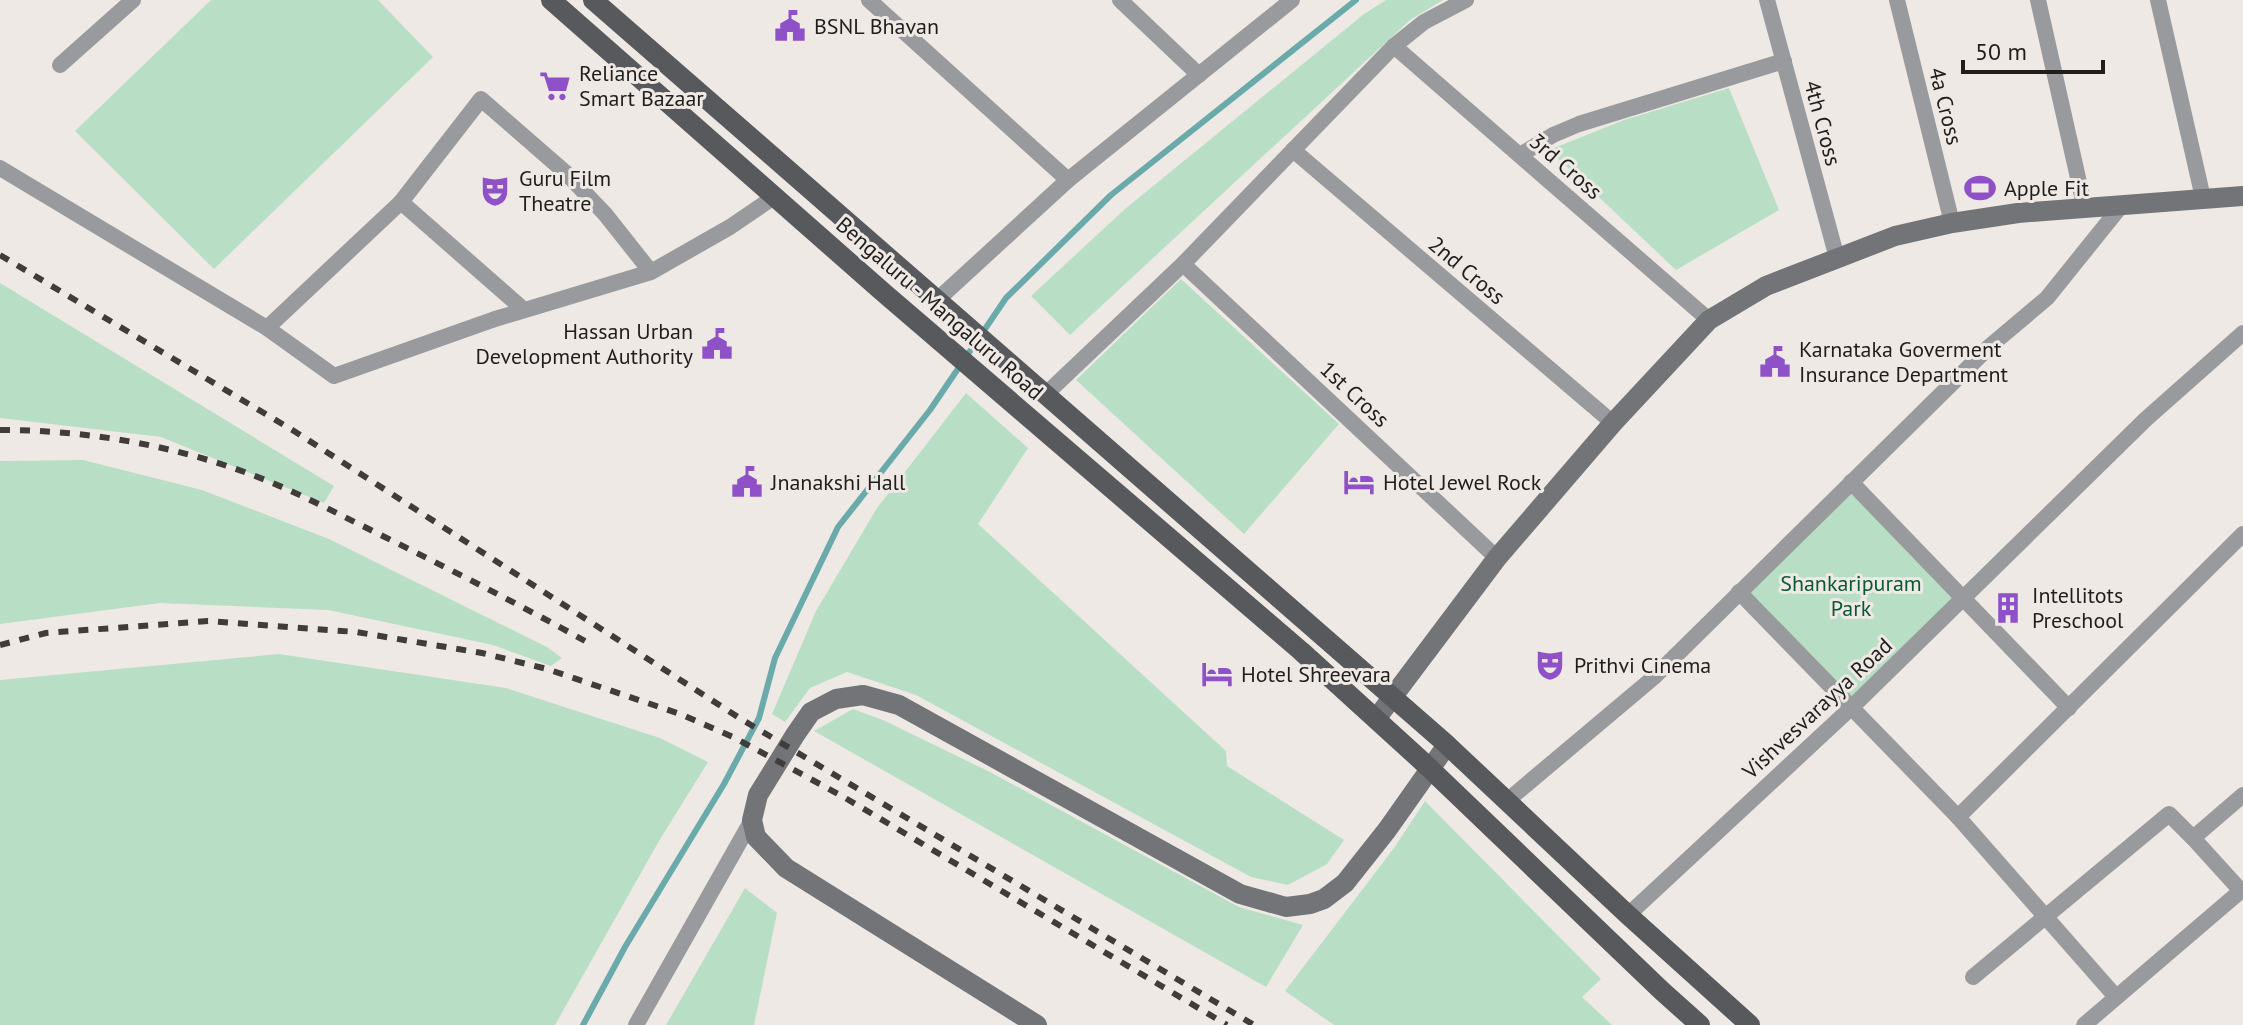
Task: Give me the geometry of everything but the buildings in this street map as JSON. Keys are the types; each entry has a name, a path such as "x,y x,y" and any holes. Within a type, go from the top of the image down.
{"main road":[{"name":"Bengaluru - Mangaluru Road","path":"551,0 774,197 1301,651 1430,768 1700,1025"},
{"name":"Bengaluru - Mangaluru Road","path":"593,0 1447,745 1750,1025"},
{"path":"916,320 936,301"},
{"path":"1605,937 1628,915"}],"street":[{"path":"60,65 133,0"},
{"path":"869,0 1068,180"},
{"path":"1120,0 1199,75"},
{"path":"936,301 1068,180 1292,0"},
{"path":"1046,394 1183,264 1394,46 1424,22 1466,0"},
{"name":"4th Cross","path":"1767,0 1837,258"},
{"name":"4a Cross","path":"1897,0 1952,223"},
{"path":"2038,0 2085,209"},
{"path":"2158,0 2203,198"},
{"name":"3rd Cross","path":"1394,46 1709,320"},
{"path":"1520,155 1579,124 1784,61"},
{"path":"267,328 401,202 481,99 566,173 605,214 651,272"},
{"name":"2nd Cross","path":"1293,150 1613,423"},
{"path":"0,168 267,328 334,376 524,310 651,272 730,227 774,197"},
{"path":"1376,719 1497,558 1613,423 1709,320 1766,286 1895,236 2018,213 2243,196"},
{"path":"401,202 524,310"},
{"path":"1508,800 1653,678 1990,346 2047,298 2121,206"},
{"name":"1st Cross","path":"1183,264 1497,558"},
{"name":"Vishvesvarayya Road","path":"1628,915 1852,707 2146,419 2243,333"},
{"path":"1851,482 2069,708"},
{"path":"1958,817 2243,534"},
{"path":"1739,592 1958,817 2116,997"},
{"path":"636,1025 752,820 758,795 811,712 836,699 863,695 899,705 1240,894 1286,907 1324,899 1345,883 1397,817 1447,745"},
{"path":"2193,838 2243,795"},
{"path":"1973,977 2169,814 2242,890 2084,1025"},
{"path":"752,820 756,837 786,868 1037,1025"}],"green space":[{"path":"211,0 378,0 433,57 214,269 75,131"},
{"path":"1386,0 1443,0 1410,20 1070,335 1031,296 1125,209 1364,14"},
{"path":"1729,88 1779,210 1676,270 1549,150 1624,120"},
{"path":"1181,279 1339,424 1244,534 1076,380"},
{"path":"0,283 334,486 324,503 161,437 0,418"},
{"path":"966,393 1028,448 978,524 1226,751 1227,766 1344,840 1327,864 1288,885 1251,877 916,695 847,672 810,688 785,722 772,714 816,611 877,508"},
{"path":"83,460 202,490 329,539 547,647 562,658 551,666 493,645 328,610 160,603 0,624 0,461"},
{"name":"Shankaripuram Park","path":"1851,493 1954,599 1851,698 1748,595"},
{"path":"279,654 506,688 660,738 708,762 659,841 555,1025 0,1025 0,680"},
{"path":"853,709 883,720 990,772 1239,907 1303,925 1266,987 814,731"},
{"path":"1425,801 1601,979 1582,997 1612,1025 1334,1025 1285,991 1394,848"},
{"path":"745,888 777,913 754,1025 666,1025"}],"waterway":[{"path":"583,1025 625,947 724,784 759,718 775,658 838,527 930,410 1006,298 1111,195 1356,0"}],"railway":[{"path":"0,255 294,431 741,719 1254,1025"},
{"path":"0,430 112,438 221,464 304,497 585,641"},
{"path":"0,645 46,633 208,621 356,632 482,653 547,669 680,714 733,737 842,796 1227,1025"}],"place":[{"name":"BSNL Bhavan","path":"790,26"},
{"name":"Reliance Smart Bazaar","path":"555,86"},
{"name":"Apple Fit","path":"1980,188"},
{"name":"Guru Film Theatre","path":"495,191"},
{"name":"Hassan Urban Development Authority","path":"717,344"},
{"name":"Karnataka Goverment Insurance Department","path":"1775,362"},
{"name":"Jnanakshi Hall","path":"747,482"},
{"name":"Hotel Jewel Rock","path":"1359,482"},
{"name":"Intellitots Preschool","path":"2008,608"},
{"name":"Prithvi Cinema","path":"1550,665"},
{"name":"Hotel Shreevara","path":"1217,674"}]}
